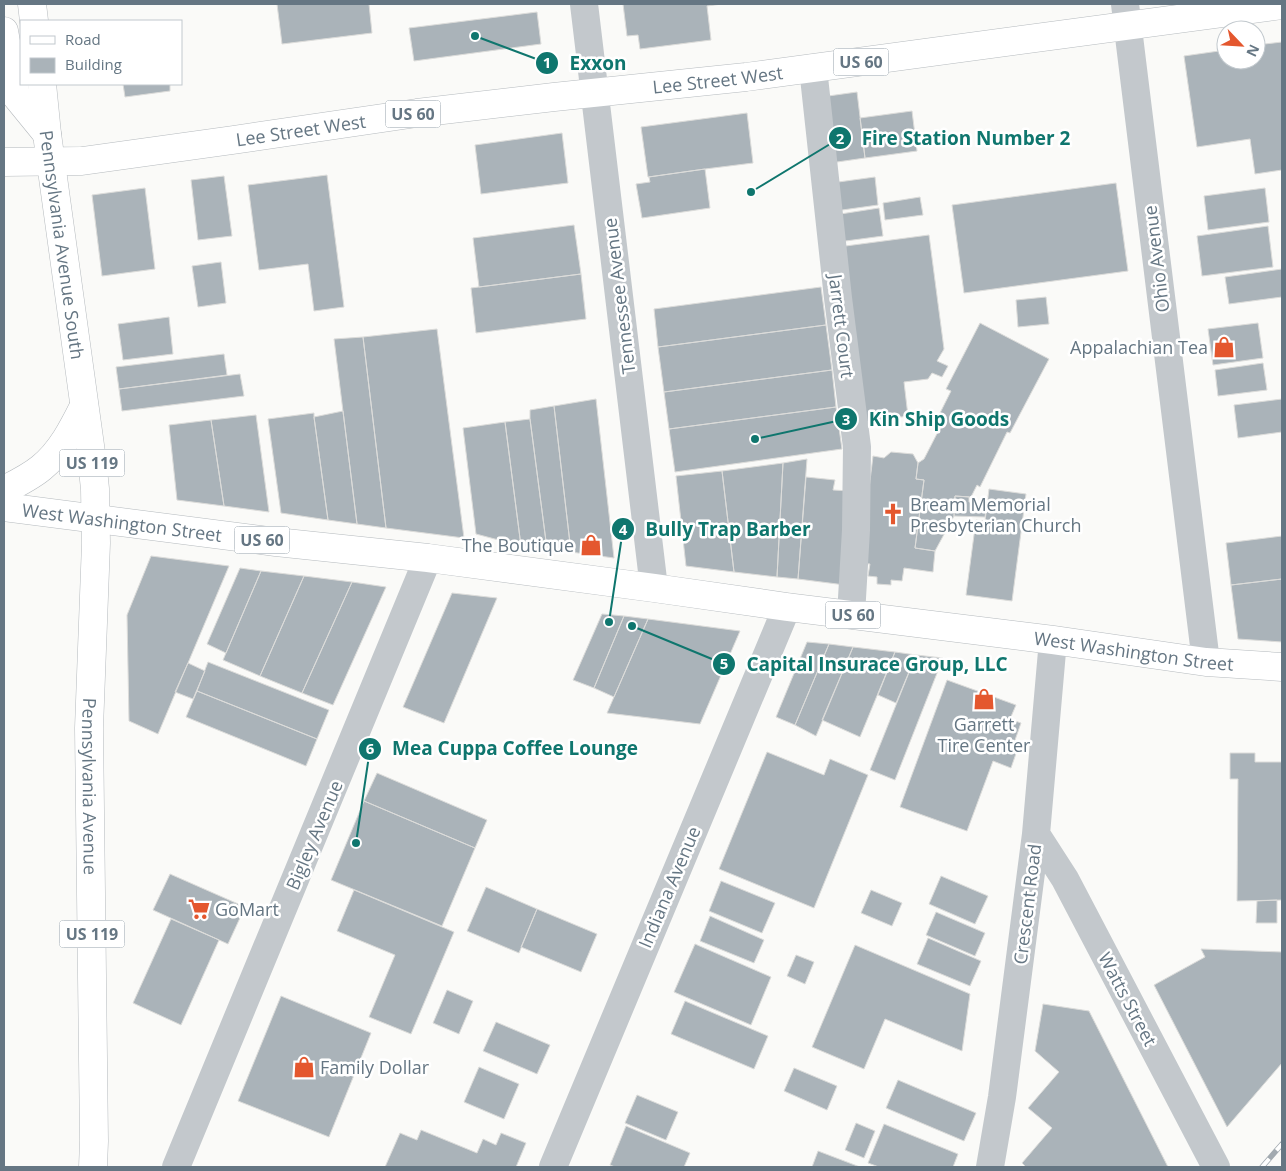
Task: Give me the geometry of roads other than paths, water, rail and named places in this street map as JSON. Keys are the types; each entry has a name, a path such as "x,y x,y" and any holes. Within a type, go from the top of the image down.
{"main road":[{"path":"32,4 34,20"},
{"name":"Lee Street West","path":"4,162 82,161 417,113 813,68 1126,15 1282,5"},
{"path":"4,31 16,96 47,134"},
{"name":"Pennsylvania Avenue South","path":"42,85 84,406"},
{"path":"4,490 41,468 51,458 70,433 84,406"},
{"name":"Pennsylvania Avenue","path":"84,406 92,460 96,519 89,728 93,1167"},
{"name":"West Washington Street","path":"4,508 276,542 428,558 1206,662 1282,667"}],"street":[{"name":"Tennessee Avenue","path":"584,4 654,588"},
{"name":"Ohio Avenue","path":"1126,15 1206,662"},
{"name":"Jarrett Court","path":"813,68 838,298 857,447 856,530 851,615"},
{"name":"Bigley Avenue","path":"176,1167 428,558"},
{"name":"Indiana Avenue","path":"553,1167 786,607"},
{"name":"Crescent Road","path":"990,1167 1002,1096 1036,834 1052,640"},
{"name":"Watts Street","path":"1036,834 1065,879 1216,1167"},
{"path":"94,1140 108,1167"}],"railway":[{"path":"1262,1167 1282,1144"}],"place":[{"name":"Exxon","path":"475,36"},
{"name":"Fire Station Number 2","path":"751,192"},
{"name":"Appalachian Tea","path":"1224,347"},
{"name":"Kin Ship Goods","path":"755,439"},
{"name":"Bream Memorial Presbyterian Church","path":"893,514"},
{"name":"The Boutique","path":"591,545"},
{"name":"Bully Trap Barber","path":"609,622"},
{"name":"Capital Insurace Group, LLC","path":"632,626"},
{"name":"Garrett Tire Center","path":"984,699"},
{"name":"Mea Cuppa Coffee Lounge","path":"356,843"},
{"name":"GoMart","path":"199,909"},
{"name":"Family Dollar","path":"304,1067"}]}
